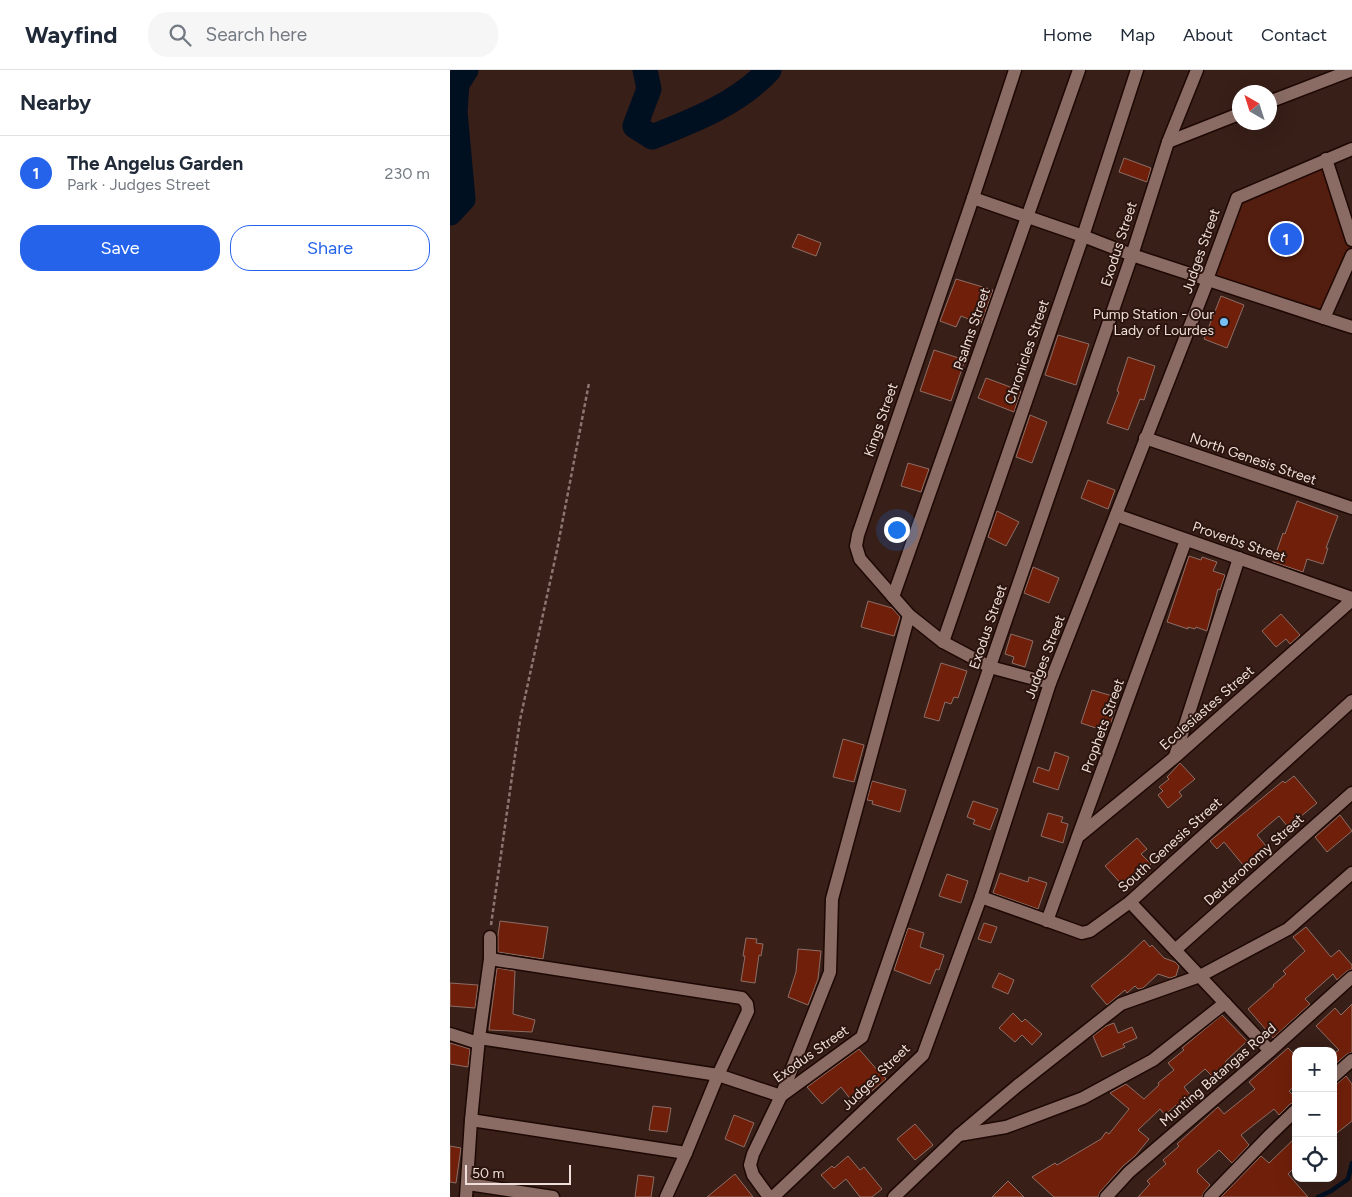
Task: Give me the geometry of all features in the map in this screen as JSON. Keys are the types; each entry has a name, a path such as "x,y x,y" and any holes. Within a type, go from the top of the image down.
{"street":[{"name":"Kings Street","path":"1015,70 858,535 856,546 860,559 909,615 943,642 990,667 1050,683"},
{"name":"Psalms Street","path":"893,597 1079,70"},
{"name":"Chronicles Street","path":"943,642 1083,236 1137,70"},
{"path":"1277,99 1352,70"},
{"name":"Exodus Street","path":"450,1034 479,1040 718,1075 781,1096 862,1037 1132,255 1168,142 1198,71"},
{"path":"1168,142 1232,117"},
{"name":"Judges Street","path":"773,1197 923,1055 981,898 1050,683 1208,280 1236,198 1352,149"},
{"path":"1326,159 1351,231"},
{"path":"973,198 1132,255 1352,328"},
{"path":"1324,318 1352,254"},
{"name":"North Genesis Street","path":"1145,438 1352,508"},
{"name":"Proverbs Street","path":"1116,515 1352,599"},
{"name":"Prophets Street","path":"1047,921 1186,540"},
{"path":"1175,757 1239,558"},
{"name":"Ecclesiastes Street","path":"1079,836 1175,757 1352,599"},
{"path":"769,1197 752,1175 750,1165 753,1154 781,1096 830,972 832,899 909,615"},
{"name":"South Genesis Street","path":"981,898 1082,933 1090,931 1130,902 1352,701"},
{"name":"Deuteronomy Street","path":"1175,950 1352,793"},
{"path":"894,1197 959,1135 1120,1004 1200,976 1288,929 1352,873"},
{"path":"1130,902 1270,1051"},
{"path":"466,1197 471,1120 490,959 490,937"},
{"path":"490,959 742,998 747,1004 748,1011 718,1075 666,1197"},
{"name":"Munting Batangas Road","path":"1106,1197 1129,1172 1351,980"},
{"path":"959,1135 1006,1127 1083,1098 1153,1060 1225,1003"},
{"path":"1337,1073 1352,1060"},
{"path":"1210,1197 1292,1114"},
{"path":"471,1120 686,1153"},
{"path":"468,1184 553,1197"}],"path":[{"path":"490,937 520,720 557,550 589,384"}],"shaded area":[{"path":"1325,162 1351,246 1327,311 1211,274 1238,198"}],"building":[{"path":"1124,158 1151,168 1147,182 1119,172"},
{"path":"798,234 821,243 816,256 792,247"},
{"path":"956,279 993,290 981,324 961,316 956,327 940,321"},
{"name":"Pump Station - Our Lady of Lourdes","path":"1221,296 1244,305 1227,348 1204,339"},
{"path":"1058,335 1089,344 1076,385 1045,375"},
{"path":"934,350 965,360 951,401 920,391"},
{"path":"1128,357 1155,366 1144,400 1140,399 1128,430 1107,423 1119,392 1117,391"},
{"path":"986,378 1021,391 1014,412 978,398"},
{"path":"1030,415 1047,422 1032,463 1016,457"},
{"path":"908,463 929,469 921,492 901,486"},
{"path":"1088,480 1115,490 1108,509 1081,498"},
{"path":"1297,501 1338,516 1326,548 1328,548 1323,564 1307,559 1303,572 1273,562"},
{"path":"997,511 1019,522 1006,546 988,537"},
{"path":"1189,556 1201,560 1202,557 1217,562 1213,571 1225,575 1220,590 1218,589 1207,631 1196,627 1195,629 1188,627 1188,629 1167,622"},
{"path":"1033,567 1059,578 1049,603 1024,593"},
{"path":"868,601 892,608 900,617 894,636 861,627"},
{"path":"1281,614 1300,635 1290,644 1286,639 1276,647 1262,631"},
{"path":"1011,634 1033,641 1025,667 1012,663 1014,657 1005,654"},
{"path":"941,663 967,671 958,698 954,697 951,704 945,702 939,721 924,717"},
{"path":"1092,690 1116,697 1112,709 1115,710 1111,723 1105,721 1102,730 1081,723"},
{"path":"843,739 864,745 854,782 833,777"},
{"path":"1055,752 1069,757 1058,790 1033,782 1038,767 1049,771"},
{"path":"1180,763 1195,779 1179,792 1182,796 1168,808 1158,795 1163,791 1159,787 1169,779 1167,777"},
{"path":"1294,776 1317,803 1288,827 1279,816 1257,835 1271,852 1248,871 1224,842 1217,849 1210,841 1283,781 1285,783"},
{"path":"872,781 906,790 900,812 872,804 873,801 867,800"},
{"path":"973,801 998,809 990,830 973,824 975,820 967,817"},
{"path":"1048,813 1063,817 1061,822 1068,824 1063,843 1041,836"},
{"path":"1340,815 1352,831 1327,852 1315,837"},
{"path":"1137,838 1147,849 1141,854 1151,864 1124,887 1105,866"},
{"path":"1000,873 1028,882 1029,877 1047,883 1038,909 993,893"},
{"path":"947,874 968,881 961,903 939,896"},
{"path":"500,921 548,927 543,959 498,952"},
{"path":"984,923 997,927 991,943 978,939"},
{"path":"1306,927 1331,957 1339,950 1352,965 1352,969 1337,980 1333,974 1305,999 1310,1004 1273,1038 1248,1009 1286,974 1283,971 1305,951 1293,937"},
{"path":"908,928 924,933 920,947 944,955 939,970 936,969 930,984 894,970"},
{"path":"746,938 757,939 756,943 763,944 761,956 759,955 755,983 741,981"},
{"path":"1144,940 1150,947 1152,945 1164,958 1175,962 1179,966 1176,976 1170,978 1158,974 1143,988 1138,989 1135,986 1127,993 1125,990 1107,1005 1091,986"},
{"path":"798,949 821,951 818,979 808,1005 788,997 796,972"},
{"path":"497,968 515,971 513,1014 535,1020 532,1032 489,1030"},
{"path":"999,973 1014,980 1008,994 992,987"},
{"path":"450,983 478,985 475,1008 450,1006"},
{"path":"1352,1004 1352,1052 1337,1063 1337,1051 1339,1050 1316,1026 1335,1008 1341,1015"},
{"path":"1013,1013 1022,1022 1025,1019 1042,1034 1032,1045 1022,1035 1015,1042 999,1028"},
{"path":"1222,1015 1247,1041 1225,1062 1232,1069 1217,1081 1205,1069 1184,1087 1194,1100 1181,1111 1176,1105 1165,1115 1160,1109 1138,1130 1149,1139 1100,1192 1098,1197 1054,1197 1032,1177 1055,1163 1057,1165 1101,1139 1106,1132 1109,1134 1129,1109 1110,1093 1126,1084 1144,1099 1159,1085 1158,1083 1174,1070 1168,1063 1184,1050 1182,1048"},
{"path":"1114,1023 1118,1033 1132,1027 1137,1038 1123,1044 1125,1047 1102,1057 1093,1036 1106,1026"},
{"path":"450,1043 470,1049 468,1067 450,1064"},
{"path":"1288,1048 1292,1052 1292,1088 1289,1091 1292,1094 1292,1103 1279,1115 1274,1109 1241,1135 1249,1145 1232,1163 1219,1150 1197,1170 1210,1185 1202,1197 1138,1197 1150,1184 1147,1181 1166,1164 1163,1160 1179,1146 1177,1144 1218,1107 1224,1114 1255,1089 1249,1082"},
{"path":"859,1049 886,1079 855,1105 841,1087 822,1104 807,1087"},
{"path":"1346,1076 1352,1084 1352,1121 1337,1133 1337,1083"},
{"path":"653,1106 671,1108 667,1132 649,1130"},
{"path":"734,1115 754,1123 744,1147 725,1139"},
{"path":"915,1124 933,1145 915,1160 897,1139"},
{"path":"1292,1141 1292,1170 1288,1174 1292,1179 1292,1182 1295,1182 1308,1197 1221,1197 1261,1156 1269,1163"},
{"path":"450,1146 461,1148 456,1183 450,1182"},
{"path":"848,1156 860,1170 864,1167 882,1189 872,1197 860,1197 846,1179 834,1189 821,1175 832,1166 834,1168"},
{"path":"735,1174 753,1197 707,1197"},
{"path":"638,1175 654,1177 651,1197 635,1197"},
{"path":"1008,1181 1024,1197 992,1197"}],"waterway":[{"path":"450,213 463,199 455,112 457,84 466,70"},
{"path":"645,70 649,89 635,126 652,137 715,110 744,92 769,70"},
{"path":"1318,1197 1331,1191 1348,1179 1352,1163"}],"place":[{"name":"The Angelus Garden","path":"1286,239"},
{"name":"Pump Station - Our Lady of Lourdes","path":"1224,322"}]}
